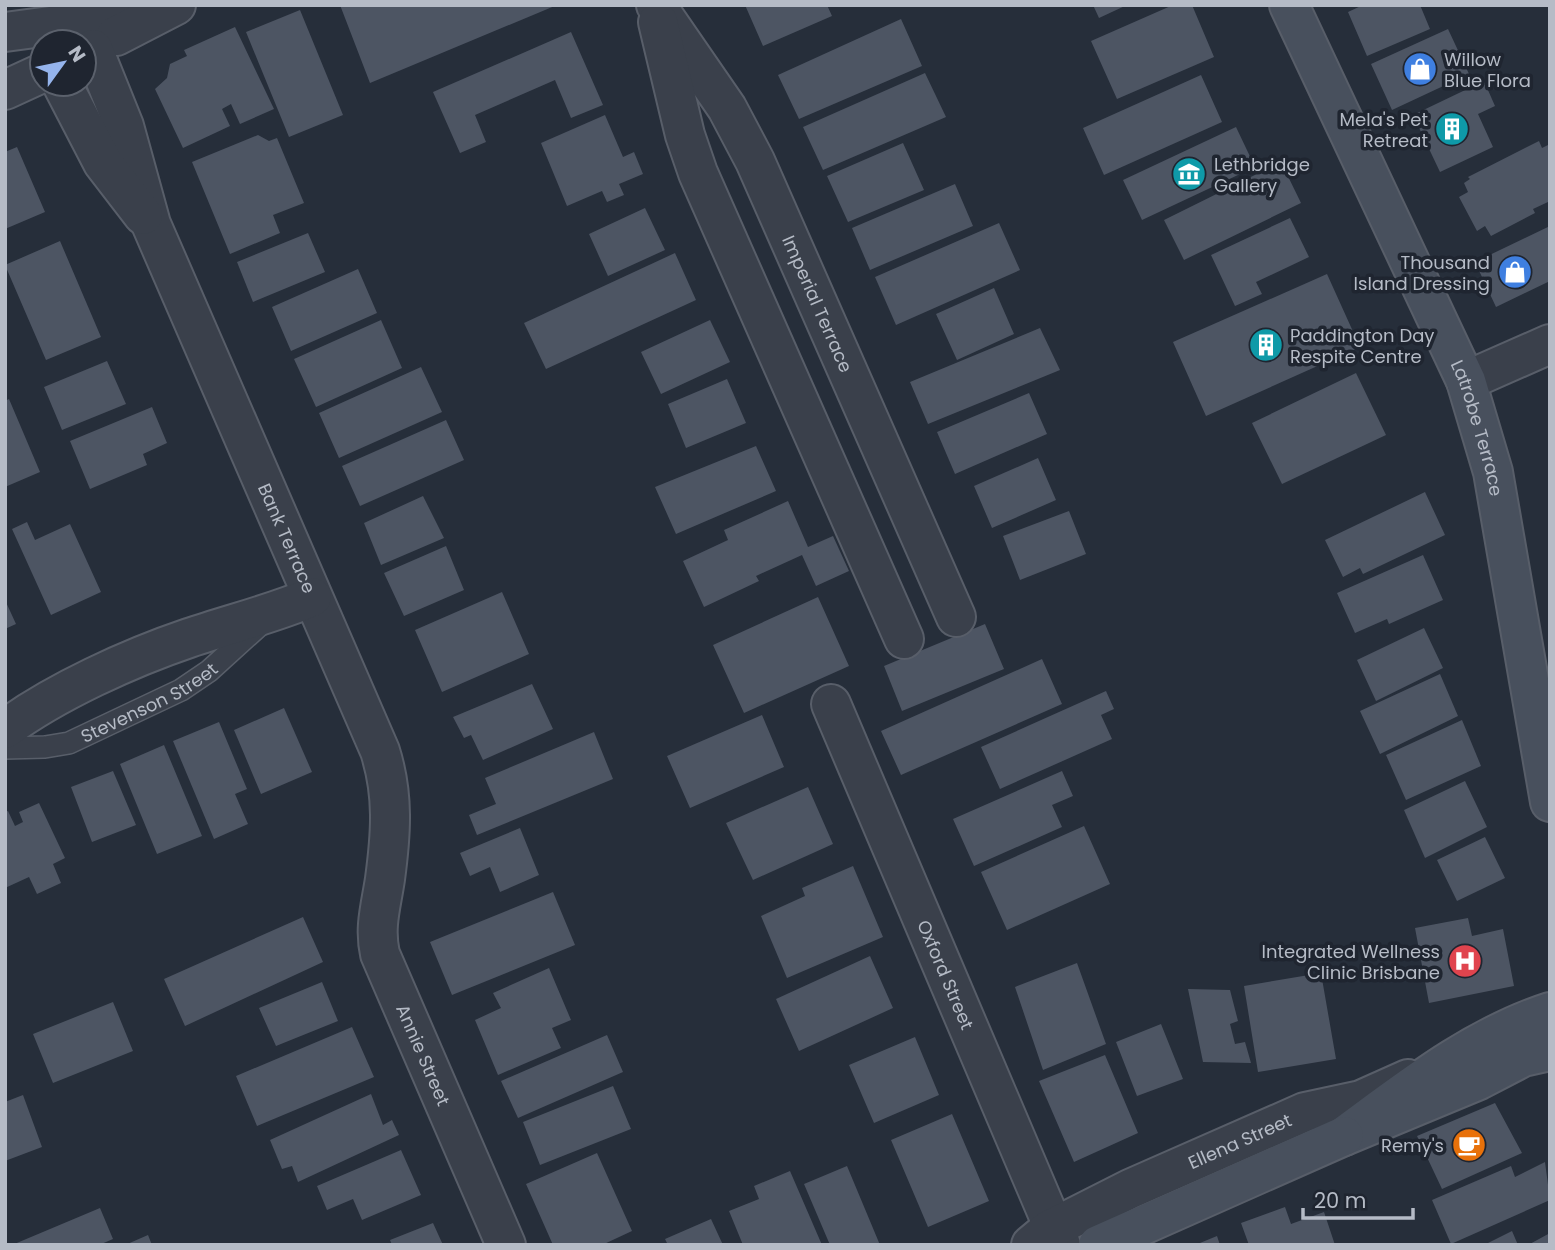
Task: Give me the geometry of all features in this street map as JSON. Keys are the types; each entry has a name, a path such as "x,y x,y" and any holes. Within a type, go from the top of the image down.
{"main road":[{"name":"Latrobe Terrace","path":"1289,5 1466,381 1493,472 1550,802"},
{"name":"Ellena Street","path":"1343,1136 1459,1055 1550,1012"},
{"name":"Ellena Street","path":"1098,1245 1343,1136 1479,1080 1523,1057 1550,1051"}],"street":[{"path":"5,29 48,5"},
{"path":"5,29 137,16 176,5"},
{"name":"Imperial Terrace","path":"655,5 722,99 755,161 956,617"},
{"name":"Imperial Terrace","path":"655,5 685,135 698,173 904,639"},
{"path":"98,44 137,16"},
{"name":"Bank Terrace","path":"98,70 124,126 151,224 384,764 392,813 387,860"},
{"path":"5,90 28,79"},
{"name":"Bank Terrace","path":"69,98 103,163 151,224"},
{"path":"1466,381 1550,344"},
{"name":"Stevenson Street","path":"5,729 48,701 175,643 272,614 312,597"},
{"name":"Oxford Street","path":"831,704 1049,1239"},
{"name":"Annie Street","path":"387,860 377,925 380,954 506,1245"},
{"name":"Ellena Street","path":"1049,1239 1130,1189 1306,1112 1361,1100 1459,1055"}],"lane":[{"name":"Stevenson Street","path":"5,748 46,747 69,743 181,690 209,671 272,614"}],"building":[{"path":"340,5 557,5 370,83"},
{"path":"745,5 827,5 832,16 763,46"},
{"path":"1093,5 1127,5 1099,18"},
{"path":"1173,5 1192,5 1214,57 1117,99 1091,41"},
{"path":"1363,5 1420,5 1430,29 1367,56 1348,12"},
{"path":"300,10 343,115 289,137 246,32"},
{"path":"901,19 922,66 799,119 778,75"},
{"path":"235,27 274,109 240,124 231,104 222,109 230,126 183,148 155,89 167,78 170,64 187,56 184,50"},
{"name":"Willow Blue Flora","path":"1448,29 1469,74 1392,110 1371,64"},
{"path":"571,32 603,105 571,118 555,80 475,115 486,142 460,153 433,92"},
{"path":"925,73 946,117 823,170 803,127"},
{"path":"1201,75 1222,122 1104,175 1083,128"},
{"name":"Mela's Pet Retreat","path":"1484,81 1495,106 1478,114 1493,147 1440,172 1413,115"},
{"path":"605,115 623,157 634,152 643,174 619,184 624,195 607,202 602,191 567,206 541,143"},
{"name":"Lethbridge Gallery","path":"1236,127 1255,167 1142,220 1123,180"},
{"path":"258,135 269,141 277,138 304,203 273,215 280,233 230,254 192,162"},
{"path":"1539,141 1542,148 1550,144 1548,202 1533,209 1535,213 1491,236 1485,226 1477,231 1459,197 1468,192 1464,183 1470,179 1468,177"},
{"path":"903,143 924,190 848,222 827,176"},
{"path":"17,147 45,212 5,229 5,152"},
{"path":"1281,162 1301,203 1184,260 1164,220"},
{"path":"955,184 973,226 870,270 852,228"},
{"path":"645,208 665,250 608,276 589,234"},
{"path":"1290,218 1309,257 1256,282 1262,294 1235,306 1211,255"},
{"path":"999,223 1020,270 896,325 875,277"},
{"name":"Thousand Island Dressing","path":"1550,226 1550,281 1496,307 1475,262"},
{"path":"308,233 325,272 253,302 237,262"},
{"path":"60,241 101,337 46,360 5,265"},
{"path":"675,253 696,300 546,369 524,323"},
{"path":"358,269 377,313 291,351 272,307"},
{"name":"Paddington Day Respite Centre","path":"1327,274 1360,347 1206,416 1173,342"},
{"path":"994,288 1014,334 957,360 936,314"},
{"path":"381,320 402,368 316,407 294,359"},
{"path":"710,320 730,362 661,394 641,352"},
{"path":"1040,328 1060,370 928,424 910,382"},
{"path":"107,361 126,404 62,430 44,387"},
{"path":"421,367 442,412 339,458 319,413"},
{"path":"1356,373 1386,435 1282,484 1252,423"},
{"path":"727,379 746,423 686,448 668,404"},
{"path":"1029,393 1047,434 955,474 937,432"},
{"path":"9,399 40,472 5,487 5,401"},
{"path":"152,407 167,443 143,454 147,465 90,489 70,441"},
{"path":"446,420 464,460 360,506 342,466"},
{"path":"756,446 776,491 676,534 655,487"},
{"path":"1038,458 1056,500 992,528 974,486"},
{"path":"1425,492 1445,535 1363,574 1360,568 1343,577 1325,540"},
{"path":"423,496 444,538 381,565 364,523"},
{"path":"788,501 808,547 833,536 849,571 816,586 802,555 756,576 759,581 704,607 683,561 728,540 724,530"},
{"path":"1069,511 1086,554 1020,580 1003,536"},
{"path":"27,522 35,540 70,524 101,592 51,615 12,529"},
{"path":"446,546 464,590 404,616 384,573"},
{"path":"1423,555 1443,600 1389,624 1387,619 1355,633 1337,593"},
{"path":"502,592 529,654 442,692 415,630"},
{"path":"818,597 849,666 744,713 713,645"},
{"path":"5,600 16,624 5,629"},
{"path":"985,624 1004,669 902,711 884,666"},
{"path":"1424,628 1443,668 1376,701 1357,660"},
{"path":"1042,659 1062,704 901,775 881,731"},
{"path":"1440,674 1458,716 1380,754 1360,711"},
{"path":"532,684 553,729 483,760 471,735 464,738 453,717"},
{"path":"1106,691 1114,709 1101,715 1112,739 1000,789 981,747"},
{"path":"284,708 312,772 261,794 234,730"},
{"path":"762,715 784,767 690,808 667,756"},
{"path":"1462,720 1481,766 1406,800 1386,755"},
{"path":"219,722 247,789 235,794 248,824 214,839 173,741"},
{"path":"594,732 613,779 477,835 469,815 496,804 485,778"},
{"path":"164,745 202,836 157,854 120,764"},
{"path":"113,771 136,825 92,842 71,787"},
{"path":"1062,771 1073,796 1052,805 1062,827 974,866 953,819"},
{"path":"1465,781 1487,827 1425,858 1404,810"},
{"path":"808,787 833,844 753,880 726,823"},
{"path":"39,803 65,858 53,864 61,883 37,894 29,877 5,888 5,812 8,811 15,826 23,822 19,812"},
{"path":"1084,826 1110,884 1007,930 981,872"},
{"path":"520,828 539,875 500,892 490,867 470,876 460,853"},
{"path":"1485,837 1505,878 1457,901 1437,860"},
{"path":"853,866 883,937 787,978 761,916 805,896 802,888"},
{"path":"553,892 575,945 452,995 430,942"},
{"path":"303,917 323,962 185,1026 164,979"},
{"name":"Integrated Wellness Clinic Brisbane","path":"1468,918 1472,936 1503,929 1514,986 1429,1003 1415,928"},
{"path":"870,956 893,1008 799,1051 776,999"},
{"path":"1077,963 1106,1044 1043,1070 1015,987"},
{"path":"549,968 571,1020 552,1028 561,1048 498,1075 475,1020 501,1008 493,993"},
{"path":"1321,973 1336,1059 1258,1072 1244,986"},
{"path":"322,982 338,1021 276,1046 259,1008"},
{"path":"1188,989 1230,990 1238,1021 1230,1024 1235,1044 1245,1042 1251,1063 1203,1062"},
{"path":"113,1002 133,1051 53,1083 33,1034"},
{"path":"1161,1024 1183,1079 1137,1096 1116,1042"},
{"path":"352,1027 374,1077 257,1126 236,1076"},
{"path":"607,1035 623,1072 518,1118 501,1081"},
{"path":"915,1037 939,1095 874,1123 849,1065"},
{"path":"1105,1055 1138,1133 1074,1162 1039,1081"},
{"path":"613,1086 631,1129 540,1165 523,1122"},
{"path":"371,1094 383,1125 392,1120 399,1135 298,1182 292,1166 282,1169 270,1140"},
{"path":"23,1095 42,1147 5,1161 5,1102"},
{"name":"Remy's","path":"1495,1103 1522,1153 1442,1189 1417,1136"},
{"path":"952,1114 989,1201 928,1227 891,1140"},
{"path":"401,1150 421,1195 362,1220 353,1199 327,1210 317,1186"},
{"path":"597,1153 632,1231 602,1245 553,1245 526,1184"},
{"path":"1545,1162 1550,1200 1451,1244 1432,1200 1511,1166 1515,1177"},
{"path":"847,1166 880,1245 830,1245 804,1184"},
{"path":"790,1171 822,1245 743,1245 729,1211 759,1199 754,1186"},
{"path":"1285,1207 1291,1224 1324,1212 1335,1245 1249,1245 1241,1223"},
{"path":"100,1208 113,1239 99,1245 12,1245"},
{"path":"711,1219 723,1245 668,1245 665,1239"},
{"path":"433,1223 443,1245 392,1245 390,1240"},
{"path":"1512,1231 1518,1245 1484,1245"},
{"path":"1550,1233 1550,1245 1528,1245"},
{"path":"148,1235 152,1245 125,1245"},
{"path":"1217,1236 1220,1245 1195,1245"}],"place":[{"name":"Willow Blue Flora","path":"1420,69"},
{"name":"Mela's Pet Retreat","path":"1452,129"},
{"name":"Lethbridge Gallery","path":"1189,174"},
{"name":"Thousand Island Dressing","path":"1515,272"},
{"name":"Paddington Day Respite Centre","path":"1266,345"},
{"name":"Integrated Wellness Clinic Brisbane","path":"1465,961"},
{"name":"Remy's","path":"1469,1145"}]}
